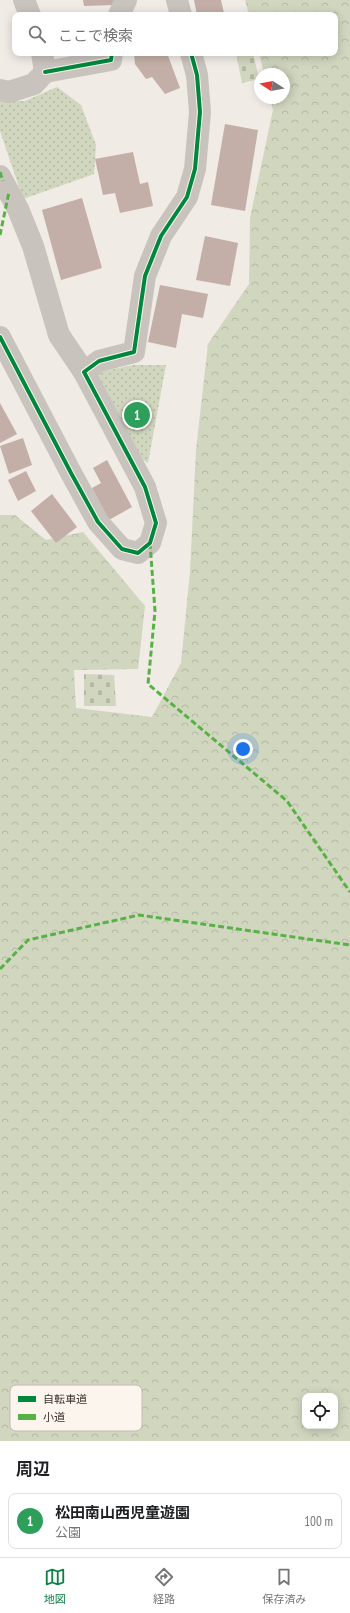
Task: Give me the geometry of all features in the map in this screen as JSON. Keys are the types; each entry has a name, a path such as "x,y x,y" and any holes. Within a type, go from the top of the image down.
{"street":[{"path":"24,0 29,12"},
{"path":"120,12 126,0"},
{"path":"177,0 180,12"},
{"path":"0,90 9,92 34,84 43,62 111,60 112,56"},
{"path":"84,372 99,362 134,352 145,276 161,236 187,197 195,169 200,112 197,75 192,56"},
{"path":"0,176 18,208 33,246 59,335 84,372 145,487 156,523 150,543 138,553 122,549 98,522 0,336"}],"green space":[{"path":"245,0 350,0 350,1441 0,1441 0,515 15,515 46,540 83,532 145,606 138,669 74,670 76,708 152,717 181,663 190,572 196,450 208,344 249,284 250,218 273,110 272,104 290,104 290,68 263,68 260,56 338,56 338,12 248,12"},
{"path":"237,56 254,56 256,68 254,68 254,80 242,83"},
{"path":"57,87 81,105 96,145 94,174 23,199 0,131 0,101 25,101"},
{"path":"133,365 166,365 148,463 138,456 95,373"},
{"path":"84,674 114,675 116,706 84,706"}],"building":[{"path":"83,0 115,0 115,5 84,6"},
{"path":"194,0 221,0 224,12 196,12"},
{"path":"134,56 168,56 180,88 165,94 152,77 146,79 135,64"},
{"path":"225,124 258,130 245,211 211,205"},
{"path":"133,152 140,184 148,182 153,206 120,213 115,193 103,195 95,159"},
{"path":"82,198 102,268 61,280 42,210"},
{"path":"205,236 238,243 230,286 196,280"},
{"path":"160,285 208,294 203,318 182,314 176,348 148,342"},
{"path":"0,403 17,434 0,443"},
{"path":"23,438 32,465 9,474 0,446"},
{"path":"107,460 132,507 109,520 92,488 101,483 93,468"},
{"path":"26,471 36,491 18,501 8,480"},
{"path":"52,494 77,527 56,543 31,511"}],"marked path":[{"path":"0,172 3,181"},
{"path":"0,235 9,192"},
{"path":"150,543 155,611 148,684 287,801 350,892"},
{"path":"0,969 28,940 139,915 350,945"}],"cycle path":[{"path":"45,72 111,60 112,56"},
{"path":"0,337 98,522 122,549 138,553 150,543 156,523 145,487 84,372 99,361 134,352 145,276 161,236 187,197 195,169 200,112 197,75 192,56"}],"place":[{"name":"松田南山西児童遊園","path":"137,415"}]}
